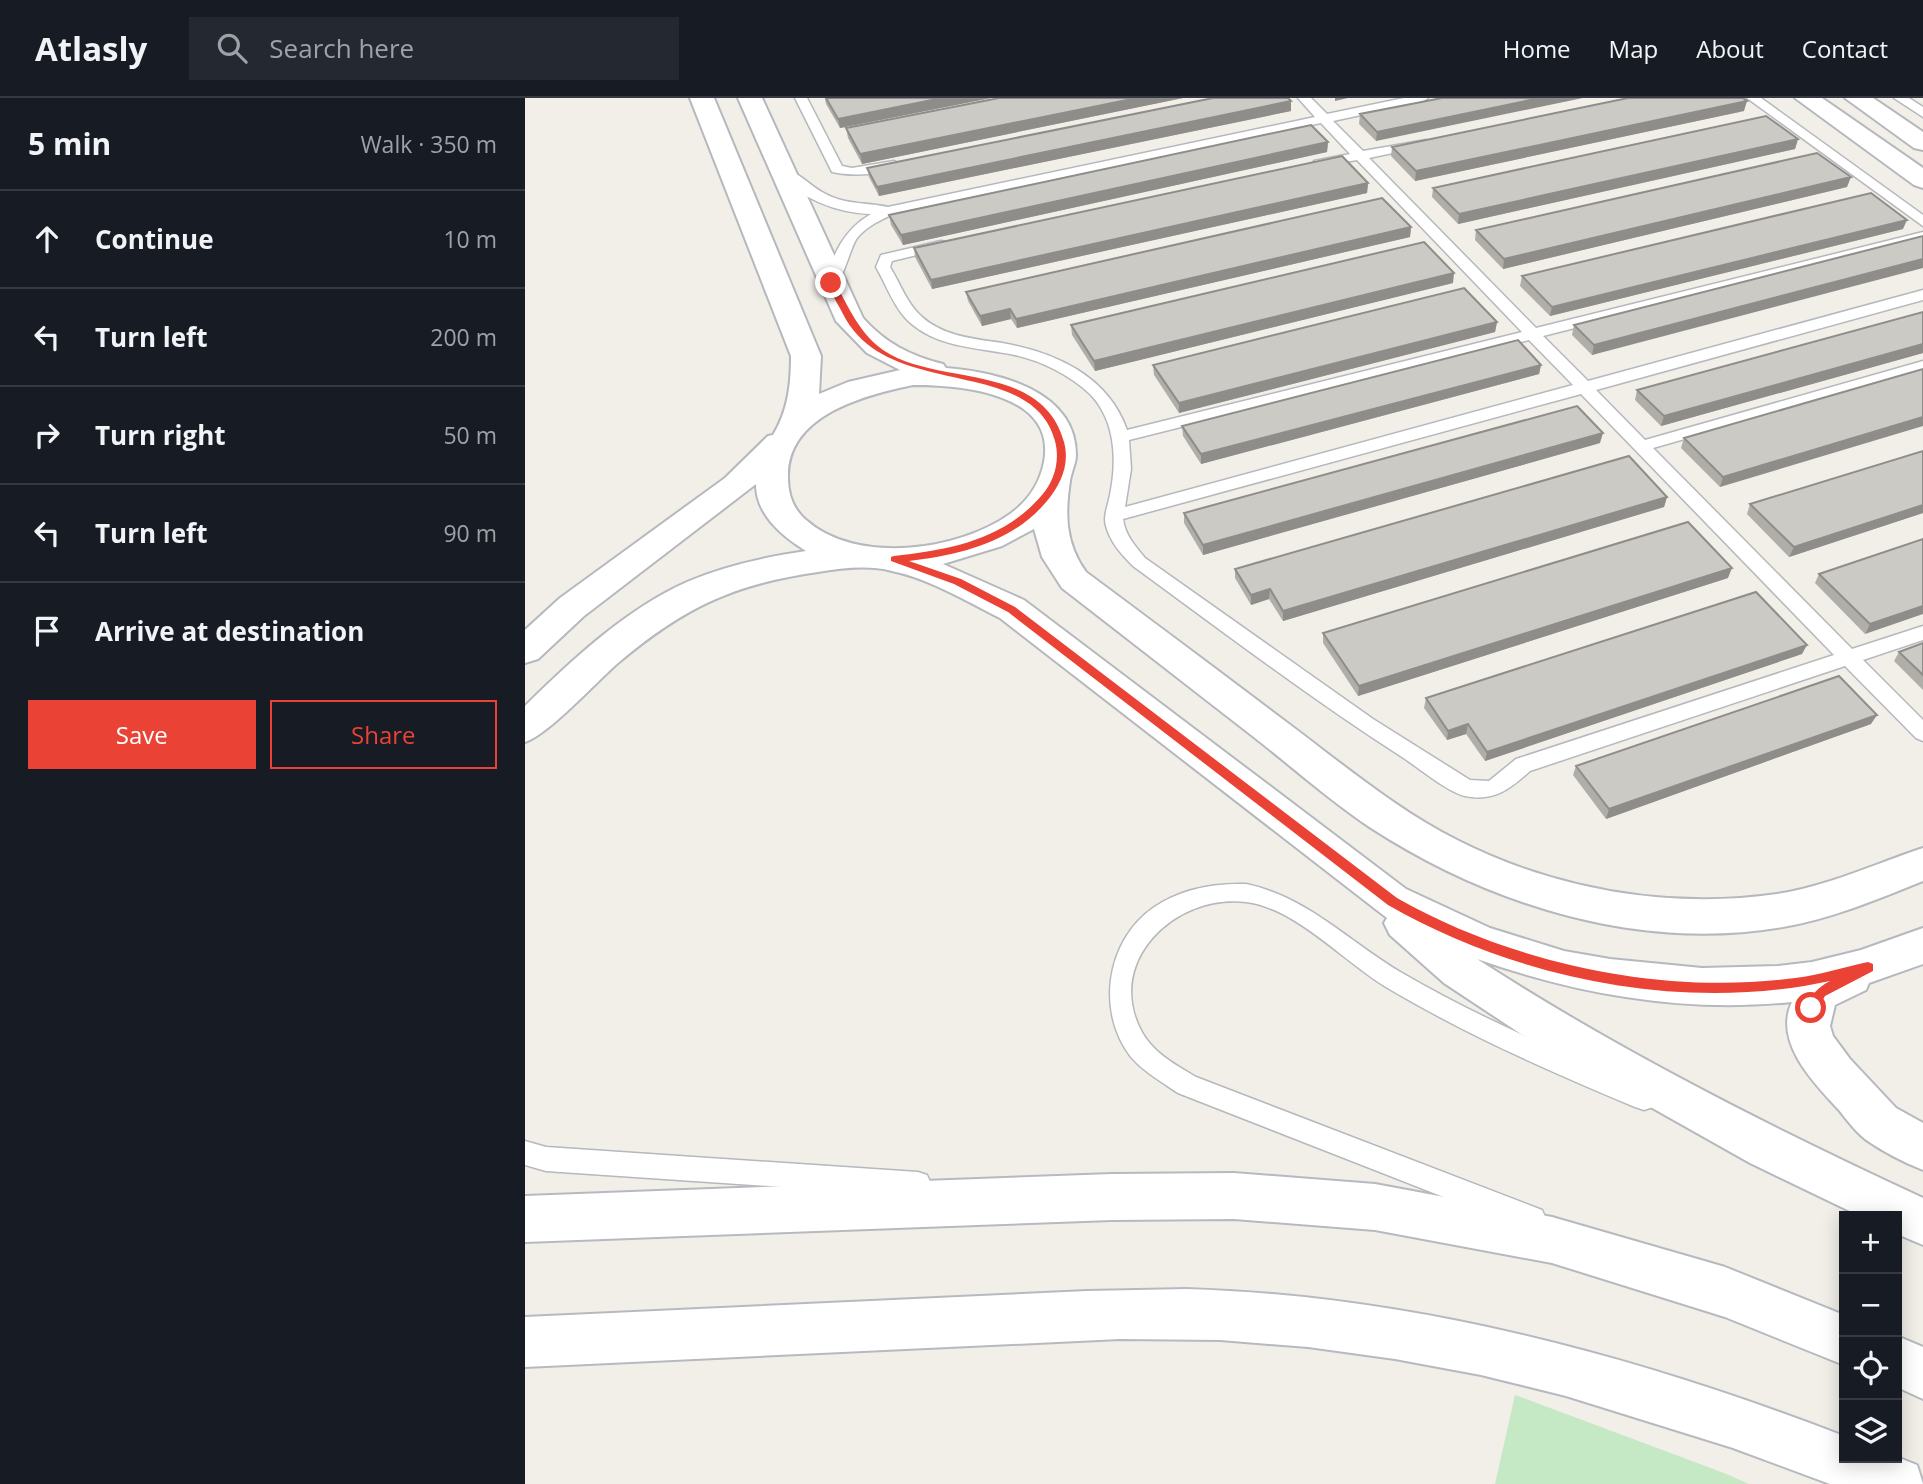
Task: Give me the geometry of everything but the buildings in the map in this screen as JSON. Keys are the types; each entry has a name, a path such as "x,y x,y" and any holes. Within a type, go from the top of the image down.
{"street":[{"path":"702,98 806,356 806,385 788,434 770,470 772,498 788,523 818,543 876,557 957,582 1012,609 1392,901 1434,925 1570,972 1662,984 1721,987 1795,984 1895,957"},
{"path":"750,98 831,283 864,339 882,353 905,363 1000,385 1033,402 1055,426 1063,455 1048,513 1050,536 1058,559 1074,580 1382,815 1428,845 1485,873 1543,894 1619,911 1689,916 1744,914 1796,908 1867,886 1923,864"},
{"path":"1807,98 1923,180"},
{"path":"1857,98 1923,143"},
{"path":"525,650 572,607 736,485 761,464 788,434 827,401 868,384 913,376 959,376"},
{"path":"528,726 646,624 696,593 748,573 797,563 946,554 993,538 1031,514 1055,485"},
{"path":"1312,841 1459,970 1536,1021 1766,1148 1923,1222"},
{"path":"1895,957 1820,992 1811,1008 1808,1026 1813,1044 1834,1073 1880,1123 1923,1148"},
{"path":"525,1219 1112,1197 1234,1196 1375,1207 1552,1240 1725,1293 1839,1338"},
{"path":"525,1342 1111,1315 1219,1315 1342,1326 1460,1345 1596,1377 1783,1438 1898,1484"},
{"path":"525,1367 657,1338"},
{"path":"1902,1363 1923,1373"}],"lane":[{"path":"801,98 837,169 844,172 862,171 902,163"},
{"path":"1304,98 1533,336 1923,733"},
{"path":"831,283 852,234 867,220 892,210 1422,98"},
{"path":"1753,98 1923,222"},
{"path":"1900,98 1923,113"},
{"path":"1307,167 1441,139"},
{"path":"783,172 817,198 866,210 892,210"},
{"path":"1121,437 1533,336 1923,236"},
{"path":"959,241 893,255 883,260 883,267 915,319 931,331 953,339 1017,351 1065,369 1100,396 1113,414 1121,437 1122,476 1114,516 1115,527 1129,551 1178,592 1366,724 1457,783 1478,790 1502,784 1523,765 1923,633"},
{"path":"1114,516 1923,295"},
{"path":"1641,446 1923,366"},
{"path":"525,643 572,607"},
{"path":"1725,1293 1187,1085 1156,1066 1135,1042 1122,1017 1120,994 1124,963 1135,942 1152,922 1177,904 1207,895 1247,893 1272,899 1392,979 1462,1015 1588,1077 1766,1148"},
{"path":"1895,957 1923,926"},
{"path":"525,1153 559,1160 1112,1197"},
{"path":"1783,1438 1847,1484"}],"green space":[{"path":"1515,1395 1724,1473 1749,1484 1495,1484"}],"route":[{"path":"831,283 864,339 882,353 905,363 1000,385 1033,402 1055,426 1063,455 1055,485 1031,514 993,538 946,554 894,559 957,582 1012,609 1392,901 1434,925 1570,972 1662,984 1721,987 1795,984 1868,967 1820,992 1811,1008"}]}
